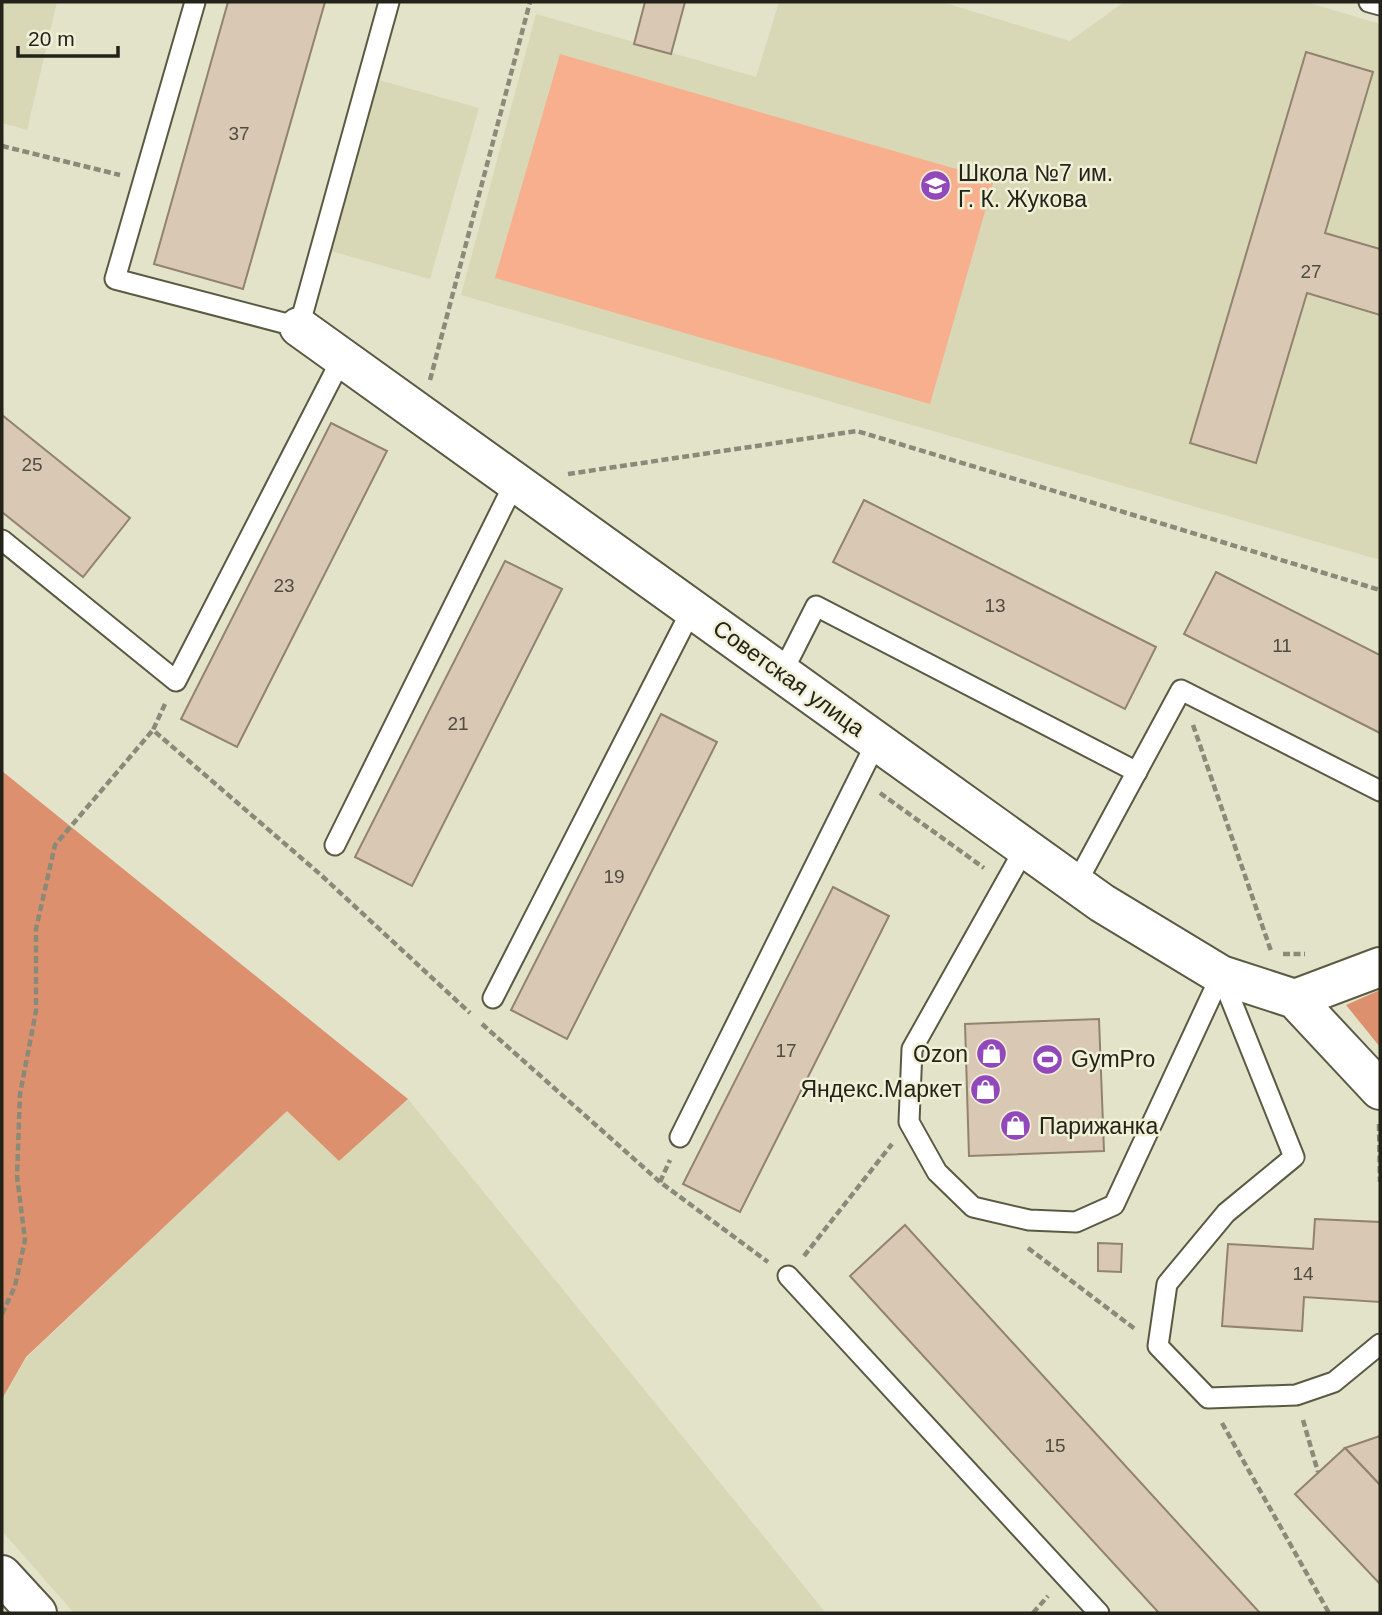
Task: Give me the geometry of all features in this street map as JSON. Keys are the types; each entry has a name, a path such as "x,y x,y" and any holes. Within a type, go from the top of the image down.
{"street":[{"name":"Советская улица","path":"299,327 1076,884 1221,975 1295,999 1380,1105"},
{"path":"1295,999 1380,967"},
{"path":"2,1575 37,1613"}],"lane":[{"path":"194,2 115,279 299,327 364,107 389,2"},
{"path":"1369,2 1380,5"},
{"path":"2,540 176,681 342,358"},
{"path":"335,845 515,482"},
{"path":"782,673 816,606 1137,772"},
{"path":"493,998 692,609"},
{"path":"1076,884 1181,690 1380,791"},
{"path":"680,1137 877,741"},
{"path":"1025,848 912,1049 909,1122 937,1172 973,1207 1030,1220 1076,1222 1114,1205 1221,975"},
{"path":"1221,975 1294,1157 1226,1213 1167,1284 1158,1346 1208,1398 1296,1395 1334,1382 1380,1344"},
{"path":"788,1276 1099,1613"}],"path":[{"path":"421,414 530,2"},
{"path":"2,146 143,181"},
{"path":"515,482 856,430 1380,590"},
{"path":"2,1314 15,1286 25,1240 17,1176 20,1094 36,1011 36,929 55,845 153,730 176,681"},
{"path":"1181,690 1270,951"},
{"path":"153,730 321,875 479,1021 660,1182 788,1276 909,1122"},
{"path":"1380,1105 1380,1181"},
{"path":"1017,1240 1158,1346"},
{"path":"1296,1395 1318,1472"},
{"path":"1208,1398 1329,1613"}],"shaded area":[{"path":"2,2 57,2 27,130 2,123"},
{"name":"Школа №7 им. Г. К. Жукова","path":"779,2 942,2 1070,41 1124,2 1306,2 1380,24 1380,560 461,295 536,14 756,77"},
{"path":"560,54 994,180 930,404 495,278"},
{"path":"375,79 479,108 430,279 327,250"},
{"path":"2,771 408,1099 339,1161 287,1111 26,1357 2,1399"},
{"path":"1380,990 1380,1047 1346,1005"},
{"path":"408,1099 826,1613 74,1613 2,1531 2,1399 26,1358 287,1110 339,1160"}],"building":[{"path":"228,2 325,2 243,289 154,264"},
{"path":"645,2 685,2 671,54 634,44"},
{"path":"1306,52 1373,72 1325,233 1380,249 1380,315 1307,293 1256,463 1190,443"},
{"path":"2,415 130,518 83,577 2,512"},
{"path":"331,423 387,451 237,747 181,719"},
{"path":"864,500 1156,647 1125,709 833,562"},
{"path":"505,561 562,589 412,886 355,857"},
{"path":"1216,572 1380,655 1380,733 1184,634"},
{"path":"661,714 717,742 567,1039 511,1010"},
{"path":"833,887 889,916 740,1212 683,1184"},
{"path":"1099,1019 1104,1151 969,1156 965,1024"},
{"path":"1315,1219 1380,1222 1380,1302 1304,1297 1302,1331 1222,1326 1228,1244 1313,1249"},
{"path":"905,1225 1260,1613 1159,1613 850,1276"},
{"path":"1098,1243 1122,1244 1121,1272 1098,1271"},
{"path":"1380,1436 1380,1485 1345,1448"},
{"path":"1345,1448 1380,1485 1380,1584 1295,1494"}],"place":[{"name":"Школа №7 им. Г. К. Жукова","path":"935,186"},
{"name":"Ozon","path":"991,1054"},
{"name":"GymPro","path":"1048,1059"},
{"name":"Яндекс.Маркет","path":"985,1089"},
{"name":"Парижанка","path":"1016,1126"}]}
